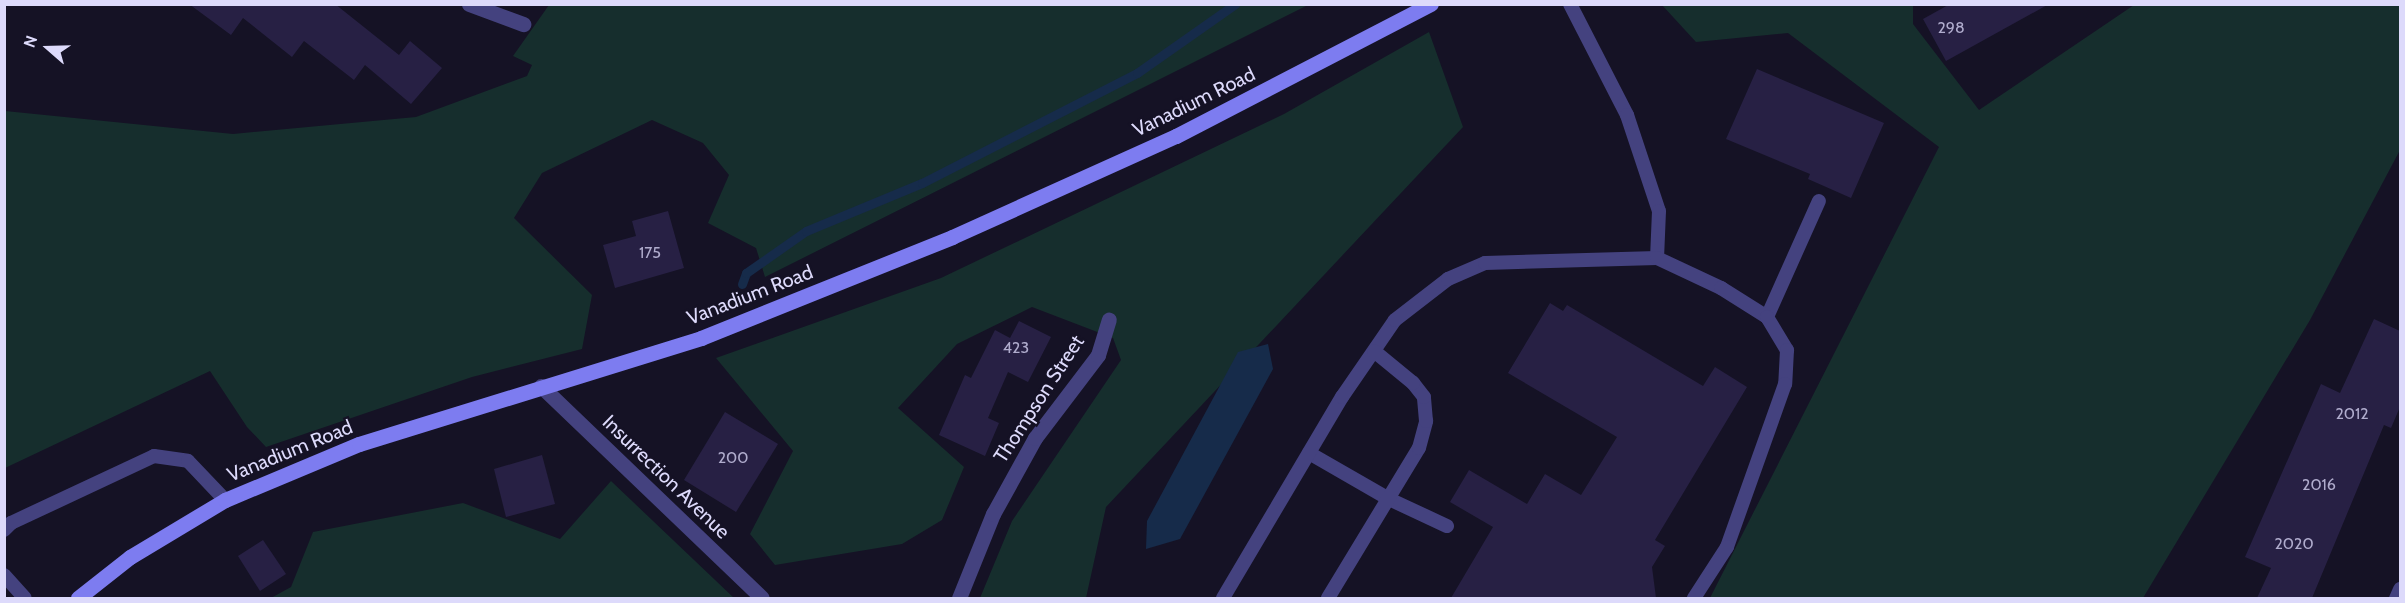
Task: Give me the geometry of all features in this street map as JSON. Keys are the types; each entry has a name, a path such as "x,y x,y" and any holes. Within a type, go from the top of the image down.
{"street":[{"path":"469,4 523,24"},
{"name":"Vanadium Road","path":"78,598 130,557 225,500 359,444 701,338 952,237 1176,136 1431,4"},
{"name":"Thompson Street","path":"959,598 993,514 1035,438 1098,355 1109,320"},
{"name":"Insurrection Avenue","path":"541,386 762,598"},
{"path":"2396,598 2400,590"}],"lane":[{"path":"1570,4 1627,115 1659,211 1657,258"},
{"path":"1767,317 1820,201"},
{"path":"1223,598 1309,453 1395,320 1448,279 1485,263 1657,258 1721,288 1767,317 1787,350 1785,384 1727,547 1694,598"},
{"path":"1328,598 1419,448 1426,421 1424,397 1413,383 1374,351"},
{"path":"1309,453 1389,499 1447,526"},
{"path":"4,530 11,523 154,456 188,461 225,500"},
{"path":"4,575 25,598"}],"green space":[{"path":"549,5 1308,5 765,277 756,248 708,223 729,175 703,143 652,120 542,173 514,218 592,295 582,349 472,377 266,447 247,427 210,371 5,468 5,111 233,134 416,117 527,76 532,65 513,56"},
{"path":"1662,5 1913,5 1913,24 1979,110 2134,5 2400,5 2400,150 2310,320 2143,598 1710,598 1939,147 1788,33 1696,42"},
{"path":"1429,32 1463,127 1106,507 1086,598 980,598 1012,521 1121,360 1113,338 1032,307 957,344 898,408 964,467 942,520 902,544 775,565 750,534 793,451 716,358 941,278 1284,114"},
{"path":"611,481 734,598 271,598 291,587 313,532 463,503 560,539"}],"water":[{"path":"1268,344 1273,369 1180,539 1146,549 1147,521 1238,352"}],"building":[{"path":"189,4 335,4 399,55 410,41 442,68 411,104 365,65 354,80 304,41 292,57 243,18 231,35"},
{"path":"1950,4 2049,4 1946,61 1923,19"},
{"path":"1757,69 1884,123 1851,198 1808,179 1810,174 1726,139"},
{"path":"668,211 684,268 615,288 603,245 636,236 632,221"},
{"path":"1550,303 1563,311 1567,305 1703,386 1715,367 1747,387 1655,540 1665,546 1652,567 1656,598 1451,598 1493,527 1450,502 1469,470 1527,504 1545,474 1581,495 1617,437 1508,373"},
{"path":"2374,319 2400,331 2400,407 2391,428 2384,425 2312,598 2257,598 2271,568 2245,557 2321,384 2340,393"},
{"path":"1019,321 1051,337 1028,382 1008,372 988,418 999,423 985,456 939,435 965,375 971,378 995,330 1010,338"},
{"path":"725,412 778,444 736,512 684,480"},
{"path":"542,455 555,504 506,517 494,469"},
{"path":"263,540 286,574 260,591 238,556"}],"waterway":[{"path":"742,284 746,273 806,231 922,183 1137,73 1235,4"}]}
